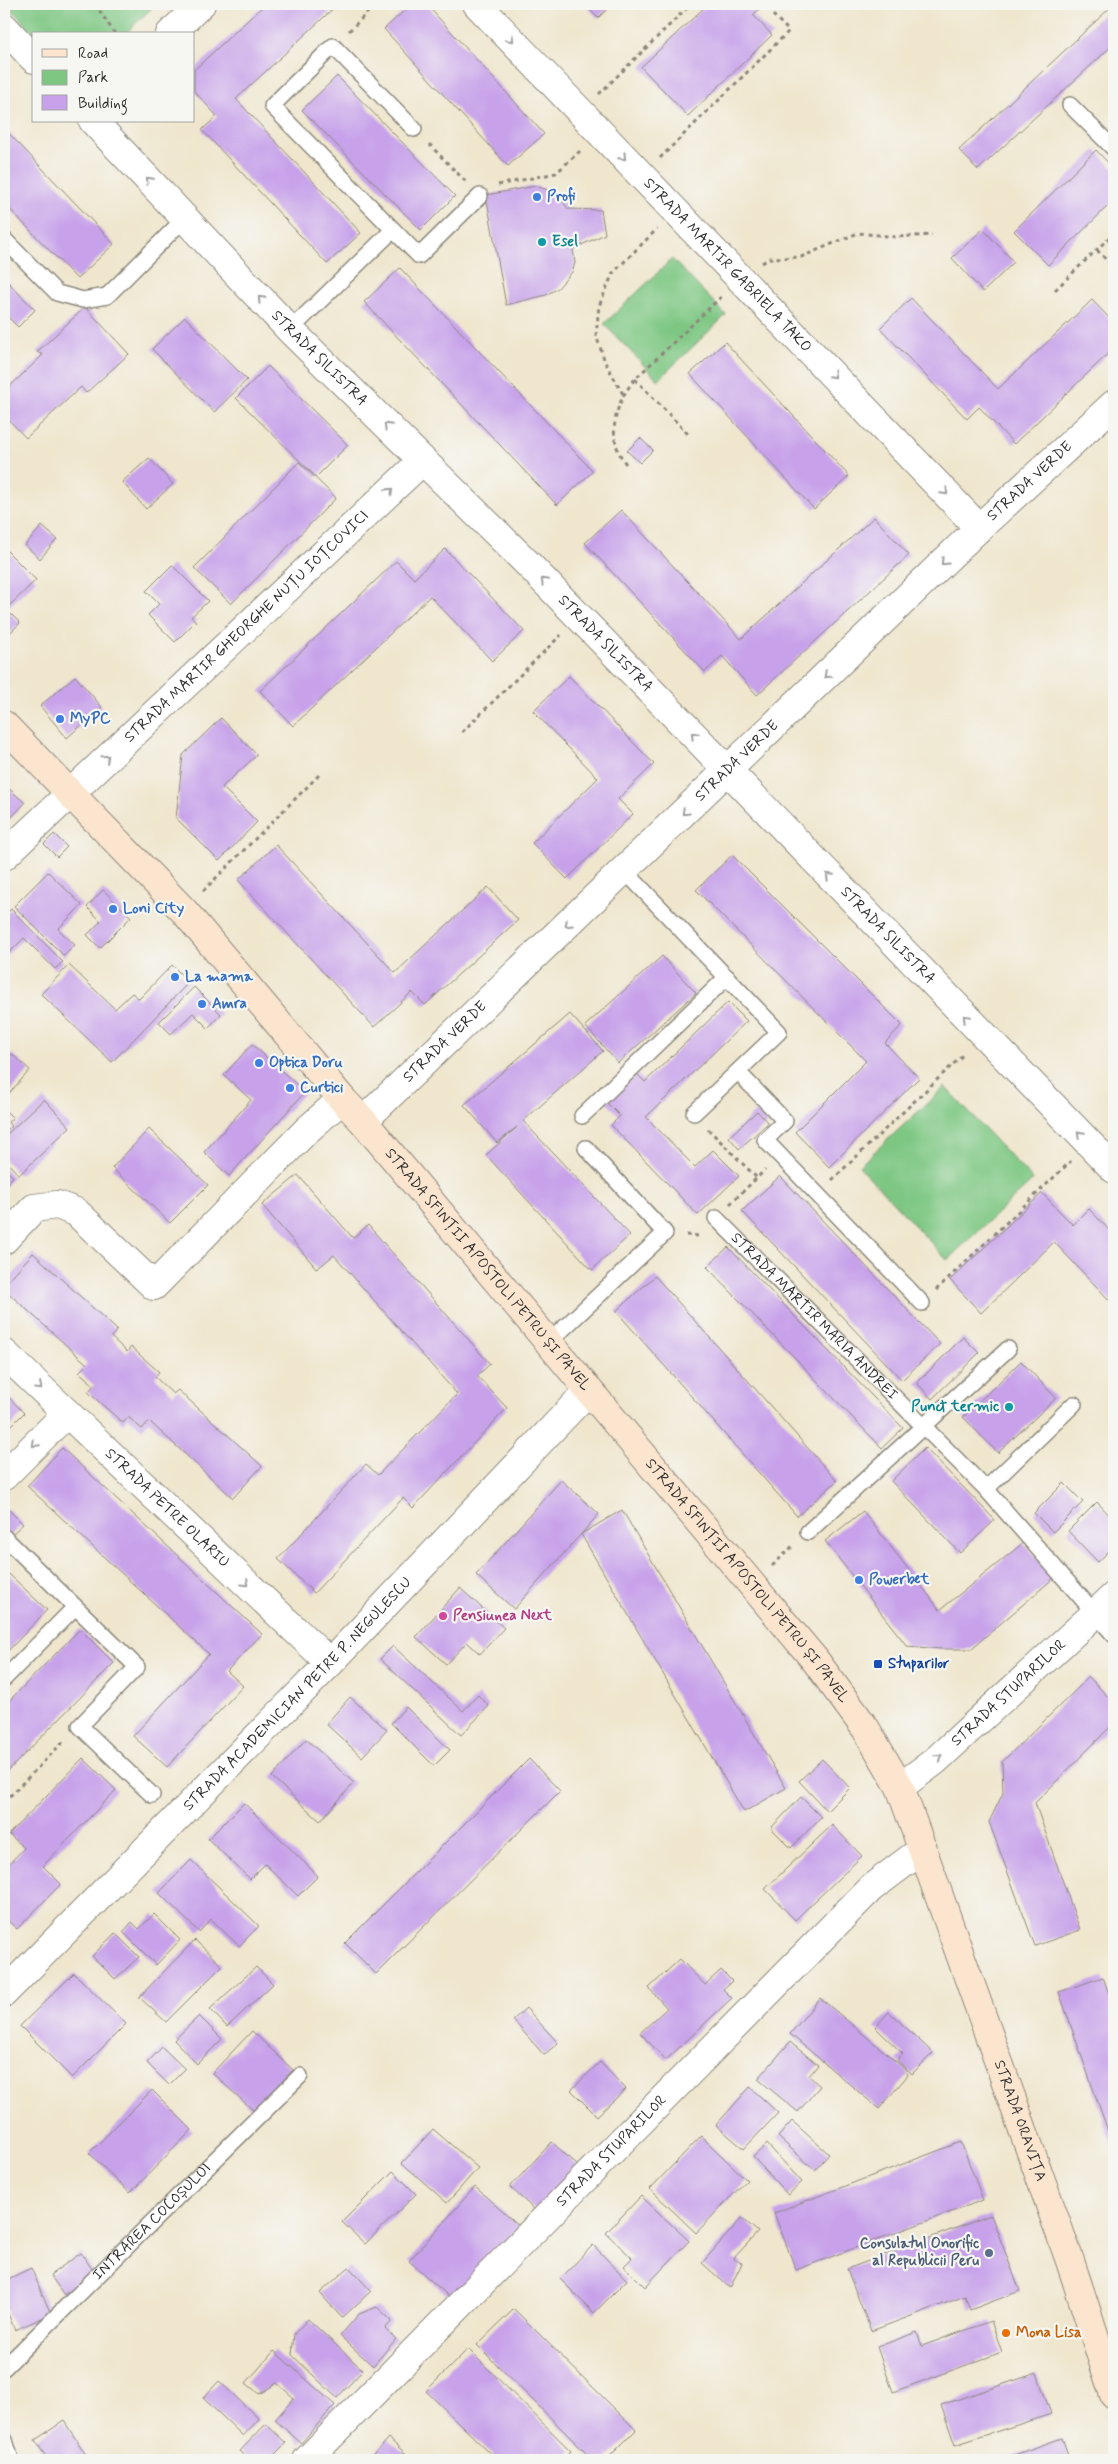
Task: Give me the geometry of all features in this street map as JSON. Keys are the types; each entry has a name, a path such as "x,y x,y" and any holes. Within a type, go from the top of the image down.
{"main road":[{"name":"STRADA SFINȚII APOSTOLI PETRU ȘI PAVEL","path":"4,725 71,792 184,911 342,1099 363,1121 815,1660 866,1729 900,1787 923,1849"},
{"name":"STRADA ORAVIȚA","path":"923,1849 1070,2261 1114,2395"}],"street":[{"path":"172,32 201,4"},
{"name":"STRADA MARTIR GABRIELA TAKO","path":"478,4 979,528"},
{"path":"4,27 32,57"},
{"name":"STRADA SILISTRA","path":"94,122 290,330 579,617 983,1036 1114,1169"},
{"name":"STRADA VERDE","path":"363,1121 979,528 1114,404"},
{"name":"STRADA MARTIR GHEORGHE NUȚU IOȚCOVICI","path":"4,856 422,461"},
{"path":"4,1240 34,1208 57,1205 76,1212 154,1286 306,1131 342,1099"},
{"name":"STRADA PETRE OLARIU","path":"4,1353 330,1663"},
{"name":"STRADA ACADEMICIAN PETRE P. NEGULESCU","path":"4,1993 330,1663 588,1391"},
{"path":"4,1476 67,1413"},
{"name":"STRADA STUPARILOR","path":"900,1787 935,1761 1105,1604"},
{"name":"STRADA STUPARILOR","path":"307,2460 871,1888 923,1849"}],"lane":[{"path":"414,129 333,46 272,106 419,256 480,196"},
{"path":"1070,105 1114,149"},
{"path":"4,239 57,294 83,300 106,296 185,218"},
{"path":"290,330 393,230"},
{"path":"624,870 779,1032 694,1114"},
{"path":"582,1116 727,977"},
{"path":"738,1072 785,1121 765,1140 922,1303"},
{"path":"548,1343 665,1233 586,1148"},
{"name":"STRADA MARTIR MARIA ANDREI","path":"716,1218 986,1489 1105,1604 1114,1635"},
{"path":"808,1532 1008,1349"},
{"path":"986,1489 1074,1404"},
{"path":"4,1537 137,1667 80,1726 152,1795"},
{"path":"4,1680 75,1607"},
{"name":"INTRAREA COCOȘULUI","path":"4,2368 300,2076"},
{"path":"4,2437 12,2460"}],"path":[{"path":"95,4 114,32"},
{"path":"333,46 370,10 372,4"},
{"path":"581,112 691,4"},
{"path":"642,176 789,30 773,14"},
{"path":"414,129 480,196 489,187 556,173 600,132"},
{"path":"623,394 605,362 596,335 599,306 613,273 675,210"},
{"path":"626,464 617,453 615,431 615,412 623,394 635,379 740,278 770,258 801,257 858,233 896,237 932,236"},
{"path":"1055,290 1114,233"},
{"path":"1096,250 1114,268"},
{"path":"635,379 688,434"},
{"path":"462,732 579,617"},
{"path":"184,911 319,774"},
{"path":"817,1194 983,1036"},
{"path":"694,1114 757,1178"},
{"path":"922,1303 1089,1143"},
{"path":"716,1218 780,1156"},
{"name":"STRADA MARTIR MARIA ANDREI","path":"665,1233 699,1236 716,1218"},
{"path":"752,1586 808,1532"},
{"path":"4,1802 80,1726"}],"green space":[{"path":"7,4 156,4 127,32 32,32"},
{"path":"672,259 726,315 658,380 604,324"},
{"path":"945,1087 1033,1180 947,1260 859,1166"}],"building":[{"path":"265,4 338,4 236,99 361,233 327,264 202,130 217,116 195,92 195,69"},
{"path":"412,4 426,4 544,134 508,166 384,29"},
{"path":"584,4 613,4 598,18"},
{"path":"708,4 765,4 753,15 772,35 688,116 641,67"},
{"path":"1114,4 1114,44 978,170 959,150"},
{"path":"337,76 455,196 421,230 302,110"},
{"path":"4,128 114,244 77,279 4,203"},
{"path":"1096,150 1114,169 1114,200 1048,265 1014,231"},
{"name":"Esel","path":"535,186 558,193 568,209 601,210 605,234 573,249 575,263 572,272 558,288 546,295 506,305 486,195"},
{"path":"983,229 1014,262 983,292 952,258"},
{"path":"400,268 593,471 557,505 364,302"},
{"path":"4,278 35,310 18,327 4,313"},
{"path":"911,298 998,389 1092,300 1114,323 1114,348 1014,444 979,407 967,419 880,328"},
{"path":"85,307 129,354 86,393 81,387 26,438 4,415 4,392 43,355 37,352"},
{"path":"185,317 247,380 214,412 152,349"},
{"path":"725,342 849,476 814,509 690,374"},
{"path":"268,366 348,445 316,477 236,398"},
{"path":"640,438 653,450 640,463 627,451"},
{"path":"149,458 173,484 146,509 122,482"},
{"path":"299,462 336,498 231,604 194,568"},
{"path":"621,510 741,639 874,517 909,555 757,695 722,656 705,672 585,543"},
{"path":"42,526 57,539 40,559 25,545"},
{"path":"4,548 36,580 6,609 20,623 4,639"},
{"path":"445,549 524,631 492,661 430,596 293,726 260,691 396,561 414,579"},
{"path":"172,565 208,601 191,617 196,621 175,642 148,615 159,604 146,591"},
{"path":"75,676 102,707 67,738 40,706"},
{"path":"569,676 654,764 618,799 633,814 567,879 532,843 598,778 533,711"},
{"path":"221,718 257,755 222,787 257,822 219,861 176,818 183,755"},
{"path":"4,784 25,803 7,822 4,818"},
{"path":"54,834 67,847 57,857 44,844"},
{"path":"276,845 395,973 488,887 518,920 425,1005 412,992 374,1027 238,880"},
{"path":"732,855 902,1025 885,1043 919,1078 829,1167 795,1132 866,1061 696,890"},
{"path":"48,872 82,905 58,929 75,945 64,956 14,906"},
{"path":"103,890 131,917 100,948 87,935 101,921 87,907"},
{"path":"11,909 63,962 55,969 24,938 4,958 4,916"},
{"path":"662,956 696,993 618,1063 585,1026"},
{"path":"69,965 115,1009 132,993 139,999 172,965 189,982 112,1062 41,994"},
{"path":"194,987 221,1014 208,1028 193,1013 171,1034 159,1022"},
{"path":"728,1002 747,1021 646,1117 695,1167 713,1150 739,1176 698,1215 611,1125 620,1116 606,1102 636,1073 645,1082"},
{"path":"570,1014 603,1051 523,1121 630,1235 592,1270 486,1155 517,1127 497,1143 464,1105"},
{"path":"252,1044 305,1092 229,1176 204,1152 251,1100 224,1075"},
{"path":"12,1054 30,1070 4,1099 4,1063"},
{"path":"44,1099 70,1127 19,1175 4,1159 4,1137"},
{"path":"4,1109 13,1118 8,1122 11,1126 4,1133"},
{"path":"757,1111 768,1123 739,1149 729,1137"},
{"path":"149,1129 208,1185 170,1223 112,1168"},
{"path":"4,1168 13,1177 4,1187"},
{"path":"298,1175 353,1238 368,1225 490,1364 477,1376 507,1408 413,1508 403,1498 314,1593 278,1559 366,1464 378,1475 457,1394 334,1255 317,1269 262,1205"},
{"path":"780,1176 940,1344 902,1380 742,1211"},
{"path":"1042,1193 1073,1225 1089,1209 1114,1235 1114,1305 1054,1242 981,1313 950,1280"},
{"path":"728,1247 903,1428 882,1448 707,1267"},
{"path":"33,1253 117,1330 111,1337 127,1352 131,1347 159,1372 155,1377 173,1394 178,1390 262,1466 233,1498 149,1421 142,1429 128,1417 123,1423 88,1392 94,1385 79,1372 87,1364 4,1289 4,1285"},
{"path":"655,1276 837,1481 797,1516 616,1311"},
{"path":"963,1337 979,1353 932,1399 917,1383"},
{"name":"Punct termic","path":"1021,1361 1056,1398 998,1453 963,1417"},
{"path":"4,1392 24,1413 4,1433"},
{"path":"62,1448 262,1634 227,1671 243,1686 167,1767 133,1736 209,1654 27,1486"},
{"path":"925,1448 995,1520 960,1553 891,1481"},
{"path":"561,1480 599,1514 514,1609 476,1575"},
{"path":"1064,1483 1083,1502 1053,1532 1034,1513"},
{"path":"1097,1502 1114,1520 1114,1546 1098,1562 1068,1531"},
{"path":"8,1509 23,1524 10,1536 4,1530 4,1513"},
{"path":"622,1510 786,1788 744,1812 581,1534"},
{"path":"863,1511 940,1610 1023,1543 1055,1577 971,1649 907,1646 825,1541"},
{"path":"9,1574 47,1610 4,1655 4,1580"},
{"path":"460,1588 504,1628 480,1654 467,1642 446,1664 416,1637"},
{"path":"80,1629 114,1663 4,1775 4,1706"},
{"path":"393,1646 463,1711 478,1695 489,1706 461,1735 380,1659"},
{"path":"1089,1677 1114,1703 1114,1723 1035,1803 1080,1930 1035,1946 989,1822 1003,1793 1002,1762"},
{"path":"350,1697 387,1730 362,1757 326,1724"},
{"path":"406,1707 450,1750 434,1766 391,1723"},
{"path":"306,1739 354,1783 320,1821 272,1777"},
{"path":"83,1758 116,1790 43,1866 61,1884 17,1929 4,1917 4,1869 24,1848 9,1834"},
{"path":"529,1759 560,1791 376,1974 345,1943"},
{"path":"822,1759 850,1788 827,1811 799,1781"},
{"path":"801,1797 821,1817 791,1848 771,1828"},
{"path":"244,1803 318,1876 298,1896 265,1864 250,1879 208,1839"},
{"path":"832,1825 862,1856 795,1920 765,1889"},
{"path":"191,1860 259,1926 239,1946 211,1919 199,1932 159,1893"},
{"path":"154,1914 180,1940 156,1965 123,1932 132,1922 139,1929"},
{"path":"115,1933 139,1957 115,1979 92,1956"},
{"path":"195,1940 222,1966 166,2022 139,1997"},
{"path":"680,1959 705,1985 721,1970 732,1981 723,1989 732,1998 666,2060 640,2033 667,2008 649,1988"},
{"path":"256,1967 273,1984 227,2027 210,2009"},
{"path":"74,1973 126,2024 72,2078 20,2026"},
{"path":"1103,1977 1114,2008 1114,2148 1059,1992"},
{"path":"820,1998 905,2069 908,2075 879,2109 790,2034"},
{"path":"526,2008 558,2043 544,2055 513,2020"},
{"path":"889,2012 933,2053 912,2074 897,2060 903,2054 875,2027"},
{"path":"199,2016 222,2039 197,2064 174,2040"},
{"path":"252,2031 293,2070 254,2111 212,2073"},
{"path":"790,2042 818,2065 809,2076 820,2086 798,2112 758,2079"},
{"path":"162,2047 185,2069 169,2085 147,2063"},
{"path":"600,2062 626,2089 597,2116 571,2090"},
{"path":"750,2087 778,2113 744,2149 716,2125"},
{"path":"152,2090 192,2130 130,2193 89,2153"},
{"path":"792,2121 829,2154 815,2170 778,2137"},
{"path":"433,2129 478,2168 447,2203 402,2163"},
{"path":"701,2136 747,2180 696,2233 650,2189"},
{"path":"552,2142 580,2168 538,2213 510,2187"},
{"path":"961,2142 983,2200 796,2270 774,2213"},
{"path":"767,2144 802,2182 788,2195 753,2157"},
{"path":"393,2171 416,2194 365,2244 342,2222"},
{"path":"475,2187 520,2227 454,2301 409,2261"},
{"path":"641,2196 689,2241 645,2287 624,2266 632,2258 606,2233"},
{"path":"991,2215 1020,2291 970,2310 965,2296 871,2331 847,2269"},
{"path":"742,2218 758,2232 733,2259 742,2263 730,2288 702,2263"},
{"path":"593,2245 627,2280 594,2313 560,2279"},
{"path":"81,2253 95,2273 64,2295 50,2275"},
{"path":"349,2267 371,2291 342,2318 320,2293"},
{"path":"31,2268 51,2314 15,2330 4,2305 4,2281"},
{"path":"377,2307 392,2321 385,2329 396,2339 373,2366 340,2336 359,2314"},
{"path":"514,2309 636,2430 606,2460 593,2460 477,2345"},
{"path":"308,2319 363,2370 337,2398 292,2355 294,2334"},
{"path":"991,2321 1002,2352 893,2392 877,2347 917,2332 922,2346"},
{"path":"468,2349 571,2451 562,2460 497,2460 426,2391"},
{"path":"274,2351 335,2405 301,2443 275,2420 294,2398 277,2383 259,2394 246,2383"},
{"path":"1037,2373 1051,2414 955,2445 941,2405"},
{"path":"219,2381 259,2419 243,2436 203,2398"},
{"path":"64,2421 88,2458 84,2460 48,2460 35,2440"},
{"path":"266,2424 286,2443 269,2460 250,2460 240,2451"},
{"path":"388,2438 413,2460 369,2460"},
{"path":"1062,2438 1070,2460 1000,2460"}],"place":[{"name":"Profi","path":"537,197"},
{"name":"Esel","path":"542,242"},
{"name":"MyPC","path":"60,719"},
{"name":"Loni City","path":"113,909"},
{"name":"La mama","path":"175,977"},
{"name":"Amra","path":"202,1004"},
{"name":"Optica Doru","path":"259,1063"},
{"name":"Curtici","path":"290,1088"},
{"name":"Punct termic","path":"1009,1407"},
{"name":"Powerbet","path":"859,1580"},
{"name":"Pensiunea Next","path":"443,1616"},
{"name":"Stuparilor","path":"878,1664"},
{"name":"Consulatul Onorific al Republicii Peru","path":"989,2253"},
{"name":"Mona Lisa","path":"1006,2333"}]}
